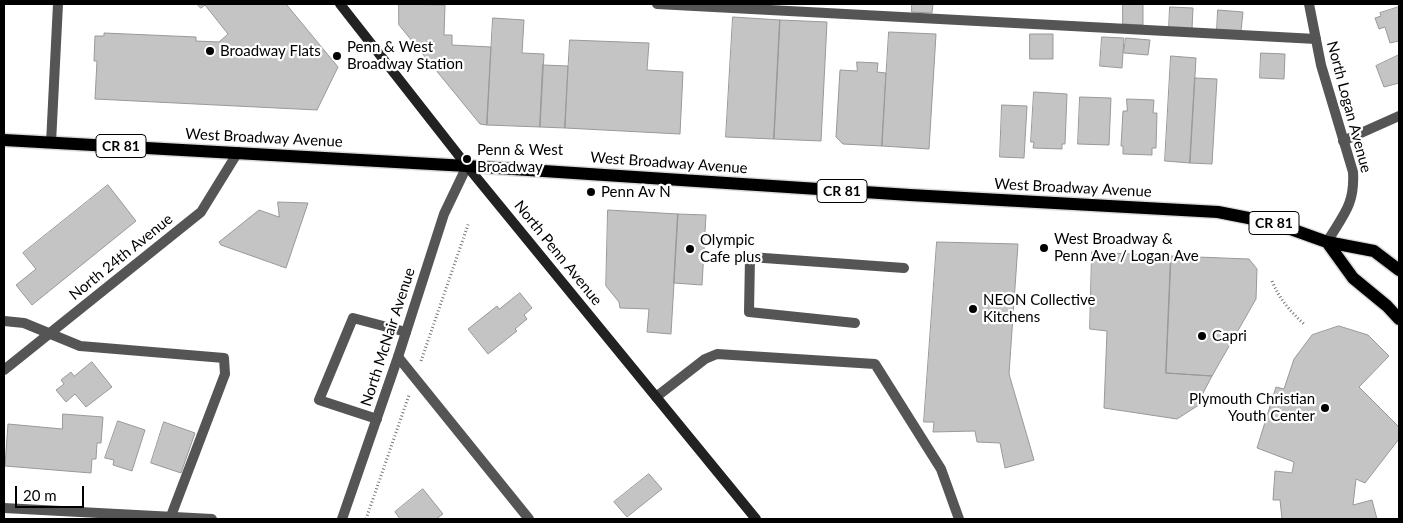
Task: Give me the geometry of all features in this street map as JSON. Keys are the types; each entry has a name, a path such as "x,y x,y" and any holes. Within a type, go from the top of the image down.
{"main road":[{"name":"North Penn Avenue","path":"340,4 467,166 756,519"},
{"name":"West Broadway Avenue","path":"4,140 467,166 910,196 1218,212 1274,223 1327,242 1374,251 1399,270"},
{"path":"1327,242 1353,278 1387,306 1399,319"}],"street":[{"path":"51,143 58,4"},
{"path":"657,4 1316,39"},
{"name":"North Logan Avenue","path":"1309,4 1320,65 1352,172 1354,187 1351,202 1327,242"},
{"path":"1343,142 1399,116"},
{"name":"North 24th Avenue","path":"4,370 202,212 238,152"},
{"name":"North McNair Avenue","path":"342,519 398,357 444,214 467,166"},
{"path":"855,323 749,312 750,257 904,268"},
{"path":"377,419 320,400 352,318 406,332"},
{"path":"4,321 24,323 80,346 224,358 225,374 171,516"},
{"path":"656,397 705,358 717,354 875,364 941,469 959,519"},
{"path":"398,357 529,519"},
{"path":"4,508 212,519"}],"path":[{"path":"1272,281 1279,297 1288,309 1304,324"}],"building":[{"name":"Broadway Flats","path":"197,4 286,4 338,67 317,110 95,99 97,61 94,61 95,36 104,36 104,33 196,37 196,41 219,42 228,34 205,5 201,8"},
{"path":"399,4 445,5 444,35 452,35 452,45 491,47 487,125 480,124 399,25"},
{"path":"912,4 933,4 932,13 912,12"},
{"path":"1123,4 1143,4 1143,25 1123,24"},
{"path":"1170,7 1193,8 1192,29 1169,28"},
{"path":"1399,7 1399,41 1390,43 1385,27 1379,29 1375,18 1381,16 1380,13"},
{"path":"1218,10 1243,12 1241,31 1217,30"},
{"path":"733,17 780,20 774,139 726,137"},
{"path":"493,18 524,20 522,53 544,54 540,127 487,125"},
{"path":"780,20 827,22 821,141 774,139"},
{"path":"889,32 936,34 929,149 882,146"},
{"path":"1030,34 1053,34 1053,59 1030,59"},
{"path":"1102,37 1124,38 1122,68 1100,66"},
{"path":"1126,38 1150,40 1148,55 1124,53"},
{"path":"570,40 649,43 647,70 683,72 680,134 565,128"},
{"path":"1261,53 1285,54 1284,79 1260,78"},
{"path":"1399,55 1399,83 1384,87 1376,66"},
{"path":"1171,56 1196,58 1190,163 1165,161"},
{"path":"857,62 878,63 877,72 886,73 882,146 843,144 836,137 840,70 857,71"},
{"path":"543,65 568,66 565,128 540,127"},
{"path":"1195,78 1217,79 1212,164 1190,163"},
{"path":"1034,92 1067,94 1065,144 1062,144 1062,149 1033,148 1034,142 1031,142"},
{"path":"1080,97 1111,98 1109,145 1078,144"},
{"path":"1127,99 1154,100 1153,113 1157,113 1156,148 1152,148 1152,155 1123,154 1123,146 1121,146 1123,111 1127,111"},
{"path":"1002,105 1027,106 1024,158 1000,157"},
{"path":"108,185 136,221 32,305 16,285 36,269 23,253"},
{"path":"278,202 308,203 286,268 221,245 219,242 259,210 279,217"},
{"path":"608,210 678,214 671,334 647,332 649,309 620,308 619,302 606,286"},
{"name":"Olympic Cafe plus","path":"678,214 706,215 702,285 674,283"},
{"name":"NEON Collective Kitchens","path":"937,242 1018,244 1009,374 1034,460 1005,468 1000,443 977,442 975,431 933,432 934,422 924,422"},
{"path":"1092,252 1171,256 1166,373 1212,376 1202,395 1205,401 1177,419 1104,408 1107,331 1090,329"},
{"name":"Capri","path":"1171,256 1249,259 1257,269 1256,299 1212,376 1166,373"},
{"path":"520,293 532,308 524,315 527,319 515,329 517,331 488,354 468,329 497,306 499,309"},
{"name":"Plymouth Christian Youth Center","path":"1339,326 1368,335 1389,356 1359,387 1399,427 1399,439 1365,483 1356,479 1353,505 1372,500 1377,519 1282,519 1280,500 1273,500 1275,471 1292,473 1294,462 1257,448 1276,387 1284,389 1294,359 1312,335"},
{"path":"92,362 112,387 86,407 75,394 66,402 56,390 64,384 61,380 71,372 74,376"},
{"path":"63,414 103,417 101,443 97,443 96,459 92,459 91,473 5,466 8,424 62,429"},
{"path":"118,421 145,430 132,471 113,465 114,460 105,458"},
{"path":"164,422 195,433 181,473 151,463"},
{"path":"649,474 662,489 627,517 614,502"},
{"path":"423,489 443,514 436,519 400,519 395,512"}],"place":[{"name":"Broadway Flats","path":"210,51"},
{"name":"Penn & West Broadway Station","path":"337,56"},
{"name":"Penn & West Broadway","path":"467,159"},
{"name":"Penn Av N","path":"591,192"},
{"name":"West Broadway & Penn Ave / Logan Ave","path":"1044,248"},
{"name":"Olympic Cafe plus","path":"690,249"},
{"name":"NEON Collective Kitchens","path":"973,309"},
{"name":"Capri","path":"1202,336"},
{"name":"Plymouth Christian Youth Center","path":"1325,408"}]}
